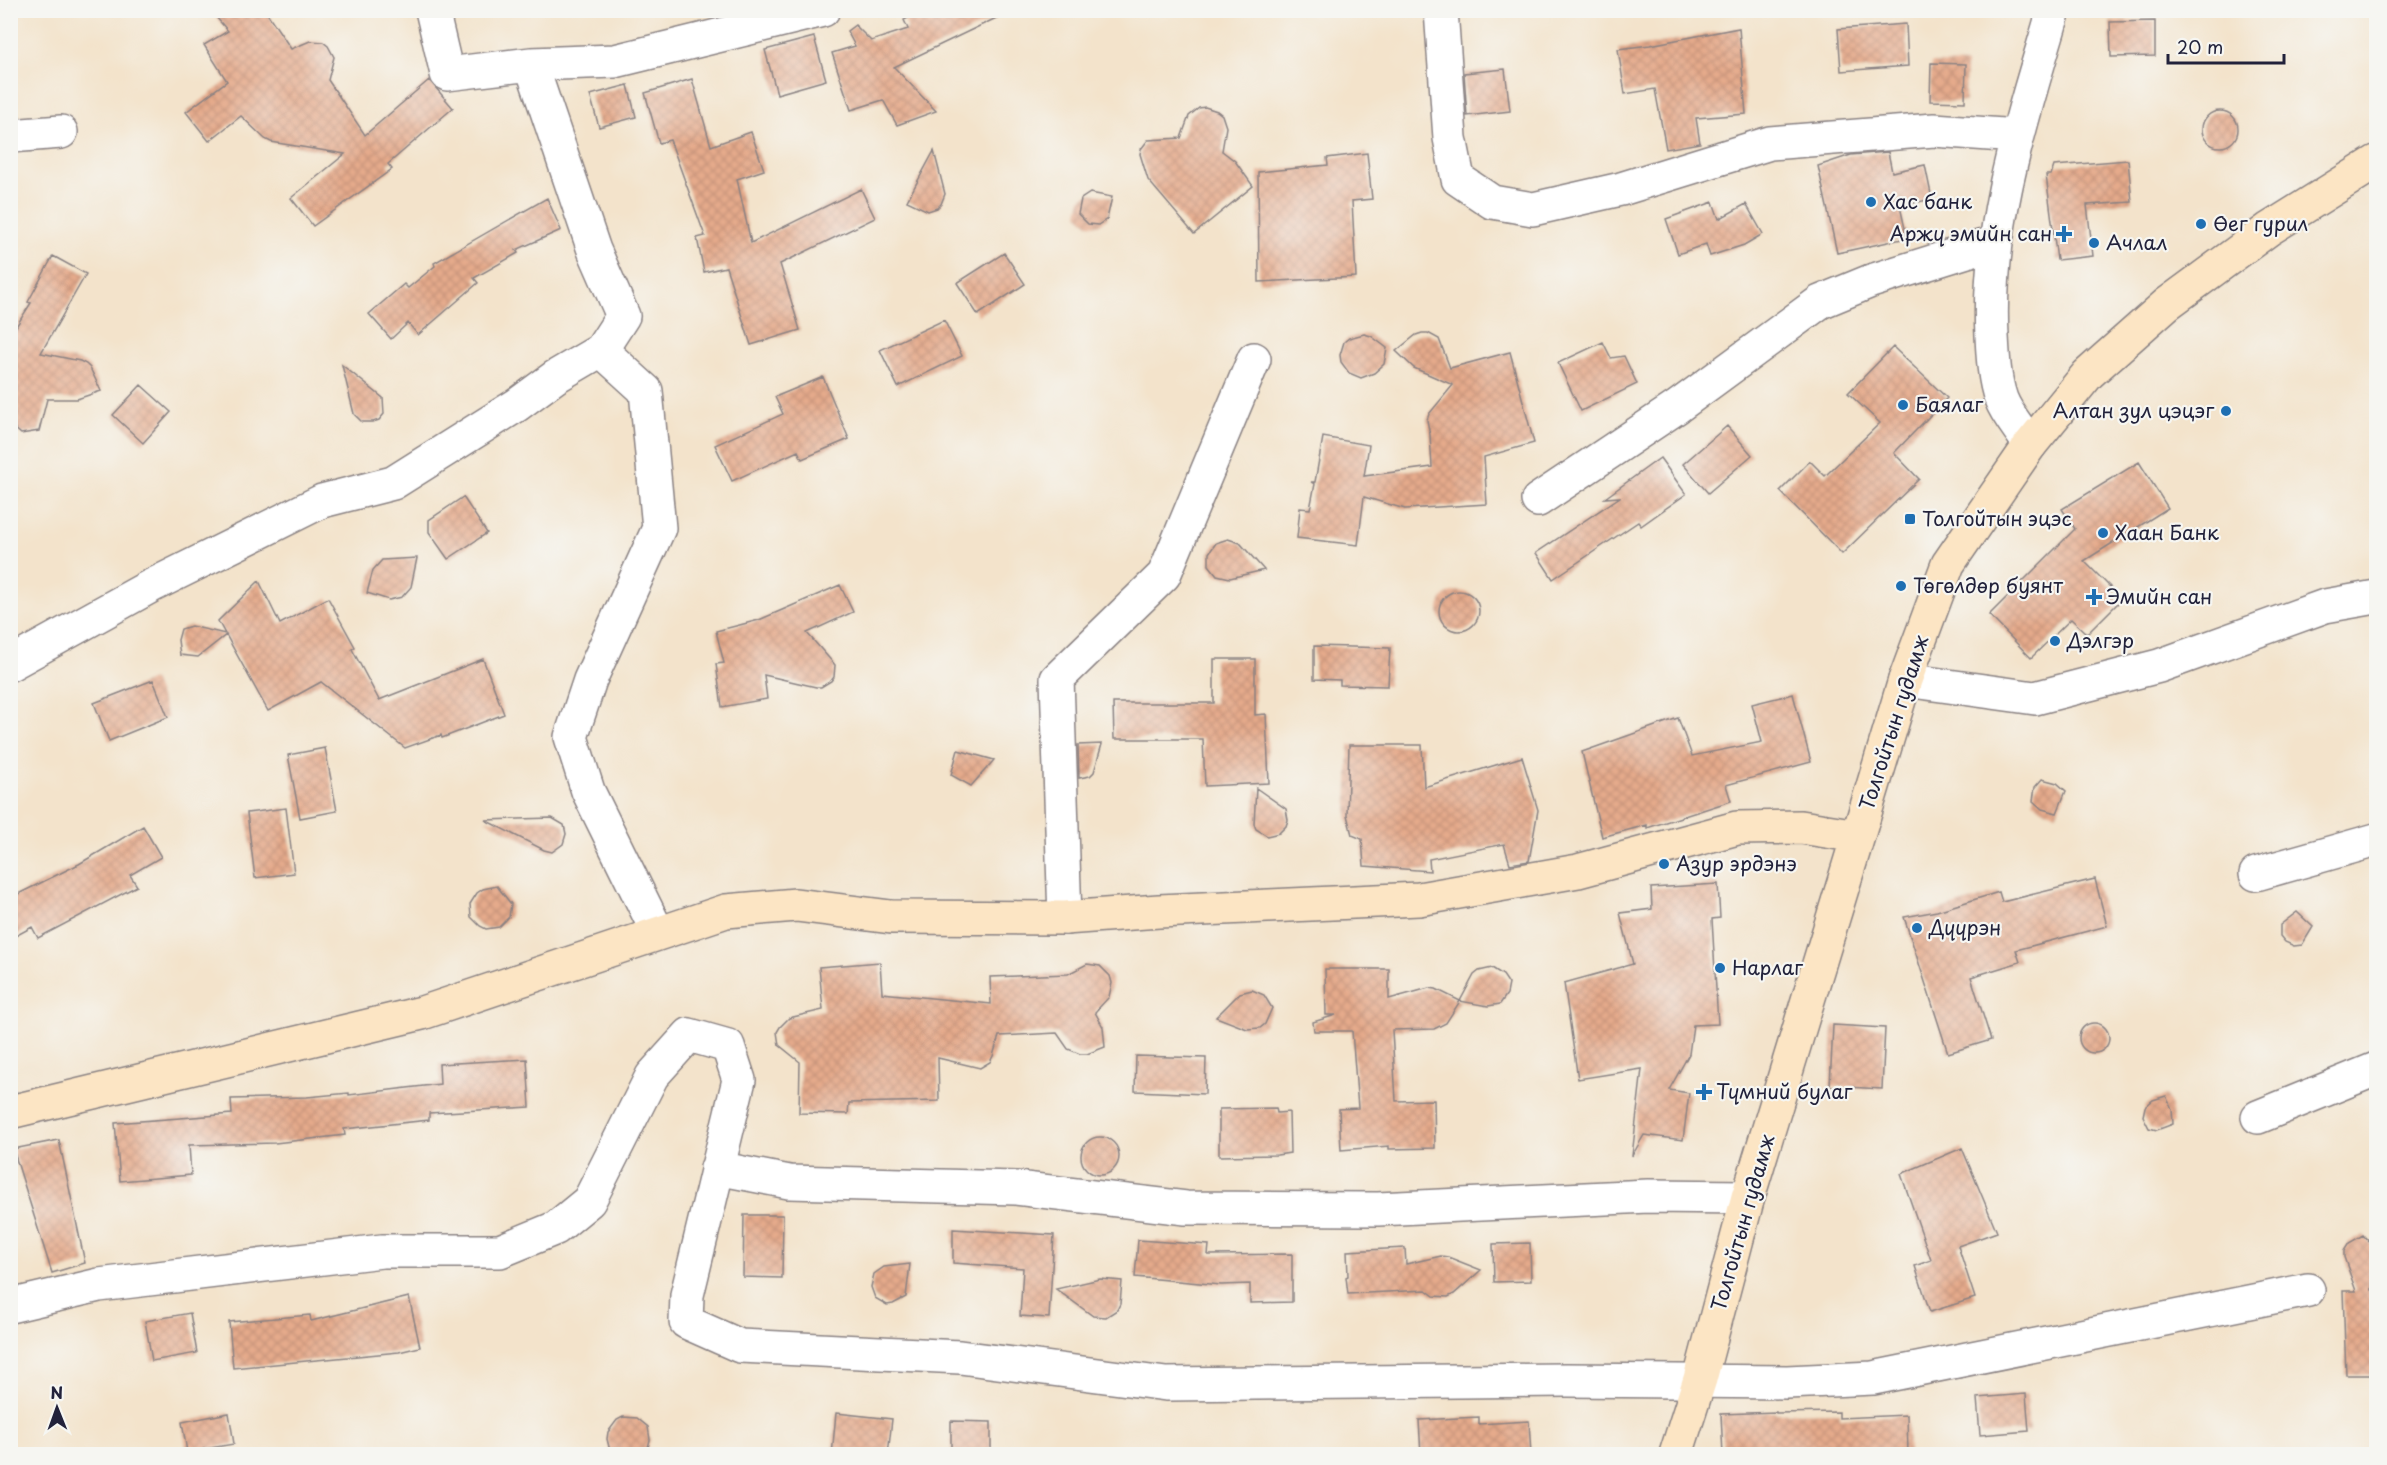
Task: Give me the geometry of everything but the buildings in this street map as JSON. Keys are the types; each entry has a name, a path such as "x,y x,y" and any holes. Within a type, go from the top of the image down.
{"street":[{"path":"432,10 447,74 531,64 615,61 823,10"},
{"path":"1441,10 1450,138 1458,178 1492,202 1533,209 1621,189 1770,143 1934,130 2017,136"},
{"path":"2030,445 2001,399 1993,365 1991,314 1996,242 2017,136 2054,10"},
{"path":"10,664 151,586 321,501 393,483 517,405 555,377 602,350 623,316 594,250 531,64"},
{"path":"10,136 61,132"},
{"name":"Толгойтын гудамж","path":"1676,1455 1700,1379 1748,1197 1905,680 1948,564 2030,445 2088,374 2167,304 2269,230 2376,162"},
{"path":"1539,500 1677,407 1820,302 1871,281 1996,242"},
{"path":"602,350 646,391 659,528 590,680 571,737 588,791 658,933"},
{"path":"1065,918 1057,679 1164,575 1254,359"},
{"path":"1905,680 2035,698 2158,666 2325,606 2376,597"},
{"path":"10,1112 422,1013 726,912 796,905 891,917 1065,918 1160,911 1419,899 1578,872 1737,828 1801,827 1858,836"},
{"path":"2256,874 2376,840"},
{"path":"10,1306 99,1285 382,1251 500,1251 556,1228 589,1201 652,1076 689,1035 728,1046 739,1080 687,1295 686,1322 740,1346 960,1358 1166,1384 1700,1379 1787,1382 1873,1378 2308,1290"},
{"path":"2258,1117 2376,1069"},
{"path":"717,1168 789,1182 1016,1188 1186,1208 1378,1209 1648,1197 1748,1197"}],"place":[{"name":"Хас банк","path":"1871,202"},
{"name":"Өег гурил","path":"2201,224"},
{"name":"Аржү эмийн сан","path":"2064,234"},
{"name":"Ачлал","path":"2094,243"},
{"name":"Баялаг","path":"1903,405"},
{"name":"Алтан зул цэцэг","path":"2226,411"},
{"name":"Толгойтын эцэс","path":"1910,519"},
{"name":"Хаан Банк","path":"2103,533"},
{"name":"Төгөлдөр буянт","path":"1901,586"},
{"name":"Эмийн сан","path":"2094,597"},
{"name":"Дэлгэр","path":"2055,641"},
{"name":"Азур эрдэнэ","path":"1664,864"},
{"name":"Дүүрэн","path":"1917,928"},
{"name":"Нарлаг","path":"1720,968"},
{"name":"Түмний булаг","path":"1704,1092"}]}
